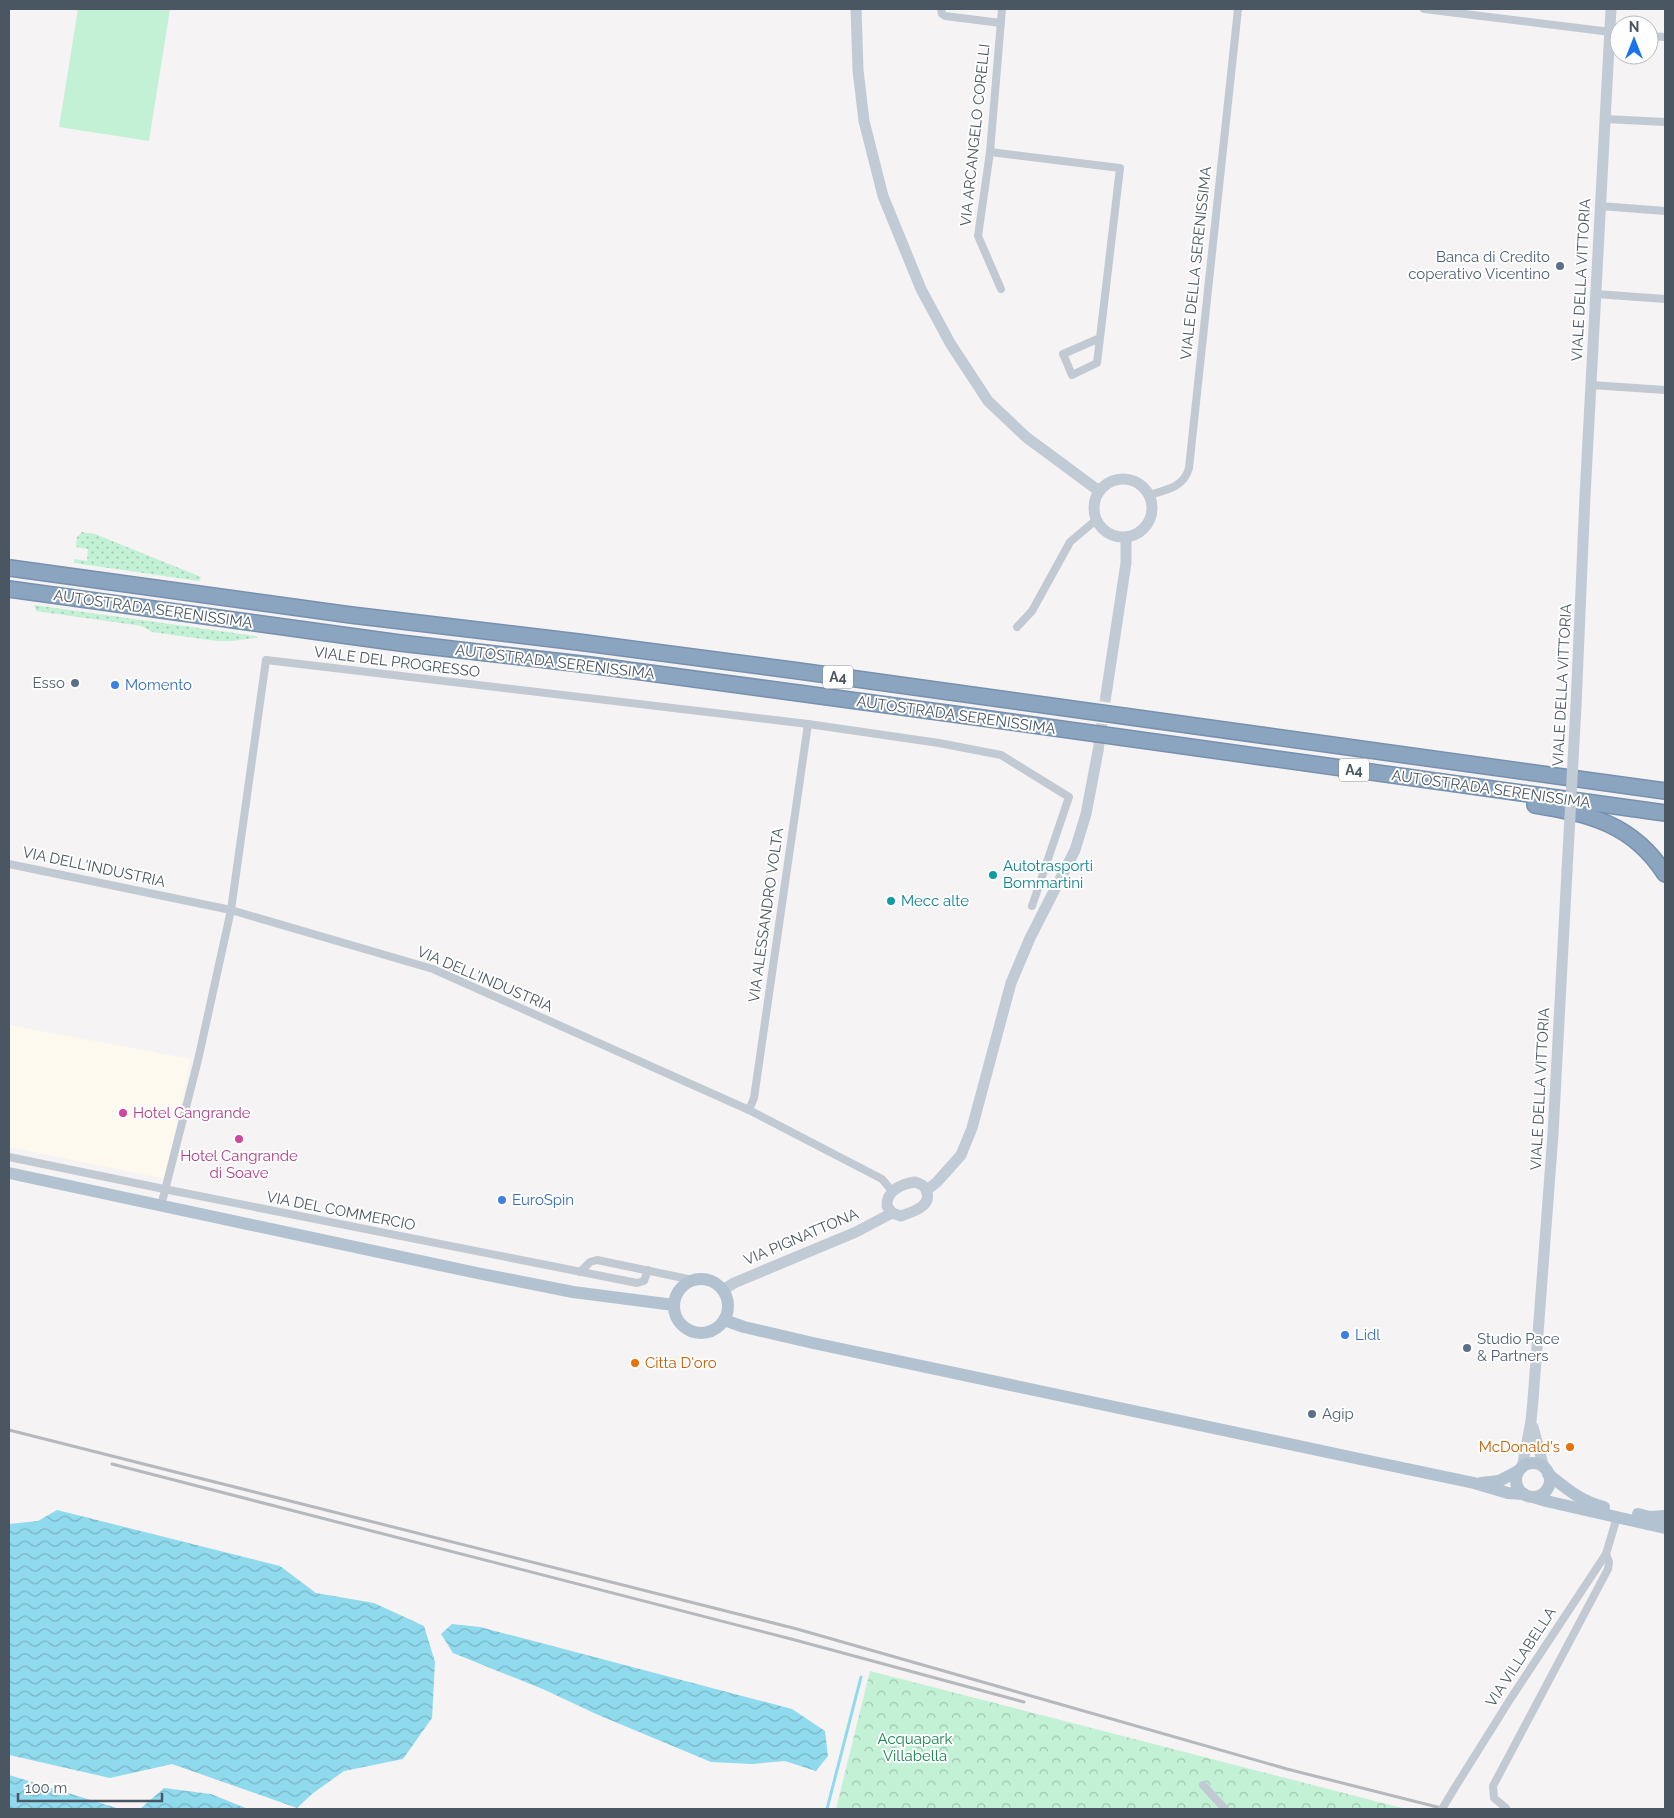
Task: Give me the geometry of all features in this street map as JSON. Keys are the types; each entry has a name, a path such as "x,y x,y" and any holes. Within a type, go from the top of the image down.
{"highway":[{"name":"AUTOSTRADA SERENISSIMA","path":"10,568 351,615 799,671 1665,791"},
{"name":"AUTOSTRADA SERENISSIMA","path":"9,589 400,643 590,665 1665,813"},
{"path":"1468,786 1515,801 1586,815 1608,822 1644,847 1665,874"}],"main road":[{"path":"9,1174 573,1292 674,1305"},
{"path":"693,1280 713,1282 723,1290 728,1302 727,1314 724,1320 710,1332 690,1331 676,1318 674,1305 679,1289 693,1280"},
{"path":"724,1320 744,1327 813,1343 1474,1483 1508,1494 1528,1496 1546,1502 1665,1528"},
{"path":"1474,1483 1499,1481 1520,1469 1536,1464 1569,1492 1592,1504 1650,1516 1665,1516"},
{"path":"1520,1469 1516,1476 1517,1486 1528,1496"},
{"path":"1528,1496 1542,1494 1548,1487 1546,1471"}],"street":[{"path":"856,9 858,70 864,121 883,196 921,289 950,343 988,401 1026,438 1099,491"},
{"path":"941,9 942,14 945,16 1001,23"},
{"name":"VIA ARCANGELO CORELLI","path":"1001,289 978,236 990,152 1002,9"},
{"name":"VIALE DELLA SERENISSIMA","path":"1150,496 1169,490 1184,480 1188,472 1238,9"},
{"path":"1424,9 1609,32"},
{"path":"1494,18 1495,9"},
{"name":"VIALE DELLA VITTORIA","path":"1520,1469 1531,1421 1553,1134 1576,706 1590,385 1605,119 1611,65"},
{"path":"1605,119 1665,122"},
{"path":"990,152 1120,168 1097,364 1072,375 1063,354 1100,338"},
{"path":"1600,206 1665,211"},
{"path":"1596,294 1665,299"},
{"path":"1590,385 1665,390"},
{"path":"1126,479 1135,482 1144,488 1150,496 1152,514 1149,523 1135,535 1126,538 1108,534 1096,520 1095,500 1099,491 1107,484 1116,480 1126,479"},
{"path":"1017,626 1032,611 1070,542 1096,520"},
{"path":"1106,695 1126,563 1126,538"},
{"name":"VIALE DEL PROGRESSO","path":"161,1206 198,1060 232,910 266,660 808,724 1001,755 1069,797 1032,906"},
{"name":"VIA ALESSANDRO VOLTA","path":"749,1110 754,1098 808,724"},
{"path":"927,1190 962,1155 972,1128 1011,983 1030,938 1075,850 1086,814 1098,751"},
{"name":"VIA DELL'INDUSTRIA","path":"9,864 232,910 433,969 749,1110 882,1178 892,1191"},
{"name":"VIA DEL COMMERCIO","path":"9,1156 636,1284 644,1281 648,1270"},
{"path":"915,1182 927,1190 928,1197 923,1206 901,1216 889,1210 887,1200 892,1191 915,1182"},
{"name":"VIA PIGNATTONA","path":"723,1290 734,1283 856,1232 892,1213"},
{"path":"580,1272 590,1262 597,1260 693,1280"},
{"name":"VIALE DELLA VITTORIA","path":"1531,1421 1546,1471"},
{"name":"VIA VILLABELLA","path":"1442,1809 1510,1698 1606,1554 1617,1517"},
{"path":"1506,1808 1494,1798 1493,1786 1608,1569 1609,1562 1606,1554"},
{"path":"1202,1785 1225,1809"}],"shaded area":[{"path":"9,1025 191,1059 165,1179 9,1147"}],"green space":[{"path":"78,9 170,9 149,141 59,127"},
{"path":"82,532 95,534 201,577 199,581 74,563 74,559 87,561 88,549 76,547 77,537"},
{"path":"34,605 256,636 257,638 217,641 152,632 142,626 36,611"},
{"name":"Acquapark Villabella","path":"870,1671 1406,1809 836,1809"}],"water":[{"path":"57,1510 280,1566 316,1593 374,1603 424,1626 435,1662 432,1718 403,1759 344,1771 312,1794 297,1808 172,1764 110,1778 9,1755 9,1524 38,1521"},
{"path":"452,1624 480,1627 792,1709 825,1731 828,1756 816,1771 785,1761 752,1764 711,1762 596,1714 545,1690 453,1653 441,1634"},
{"path":"9,1775 120,1809 9,1809"},
{"path":"164,1788 211,1794 248,1809 140,1809"}],"waterway":[{"path":"827,1809 861,1677"}],"tunnel":[{"path":"1098,751 1106,695"}],"railway":[{"path":"9,1430 797,1629 1287,1769 1445,1809"},
{"path":"112,1464 795,1640 1024,1702"}],"place":[{"name":"Banca di Credito coperativo Vicentino","path":"1560,266"},
{"name":"Esso","path":"75,683"},
{"name":"Momento","path":"115,685"},
{"name":"Autotrasporti Bommartini","path":"993,875"},
{"name":"Mecc alte","path":"891,901"},
{"name":"Hotel Cangrande","path":"123,1113"},
{"name":"Hotel Cangrande di Soave","path":"239,1139"},
{"name":"EuroSpin","path":"502,1200"},
{"name":"Lidl","path":"1345,1335"},
{"name":"Studio Pace & Partners","path":"1467,1348"},
{"name":"Citta D'oro","path":"635,1363"},
{"name":"Agip","path":"1312,1414"},
{"name":"McDonald's","path":"1570,1447"}]}
